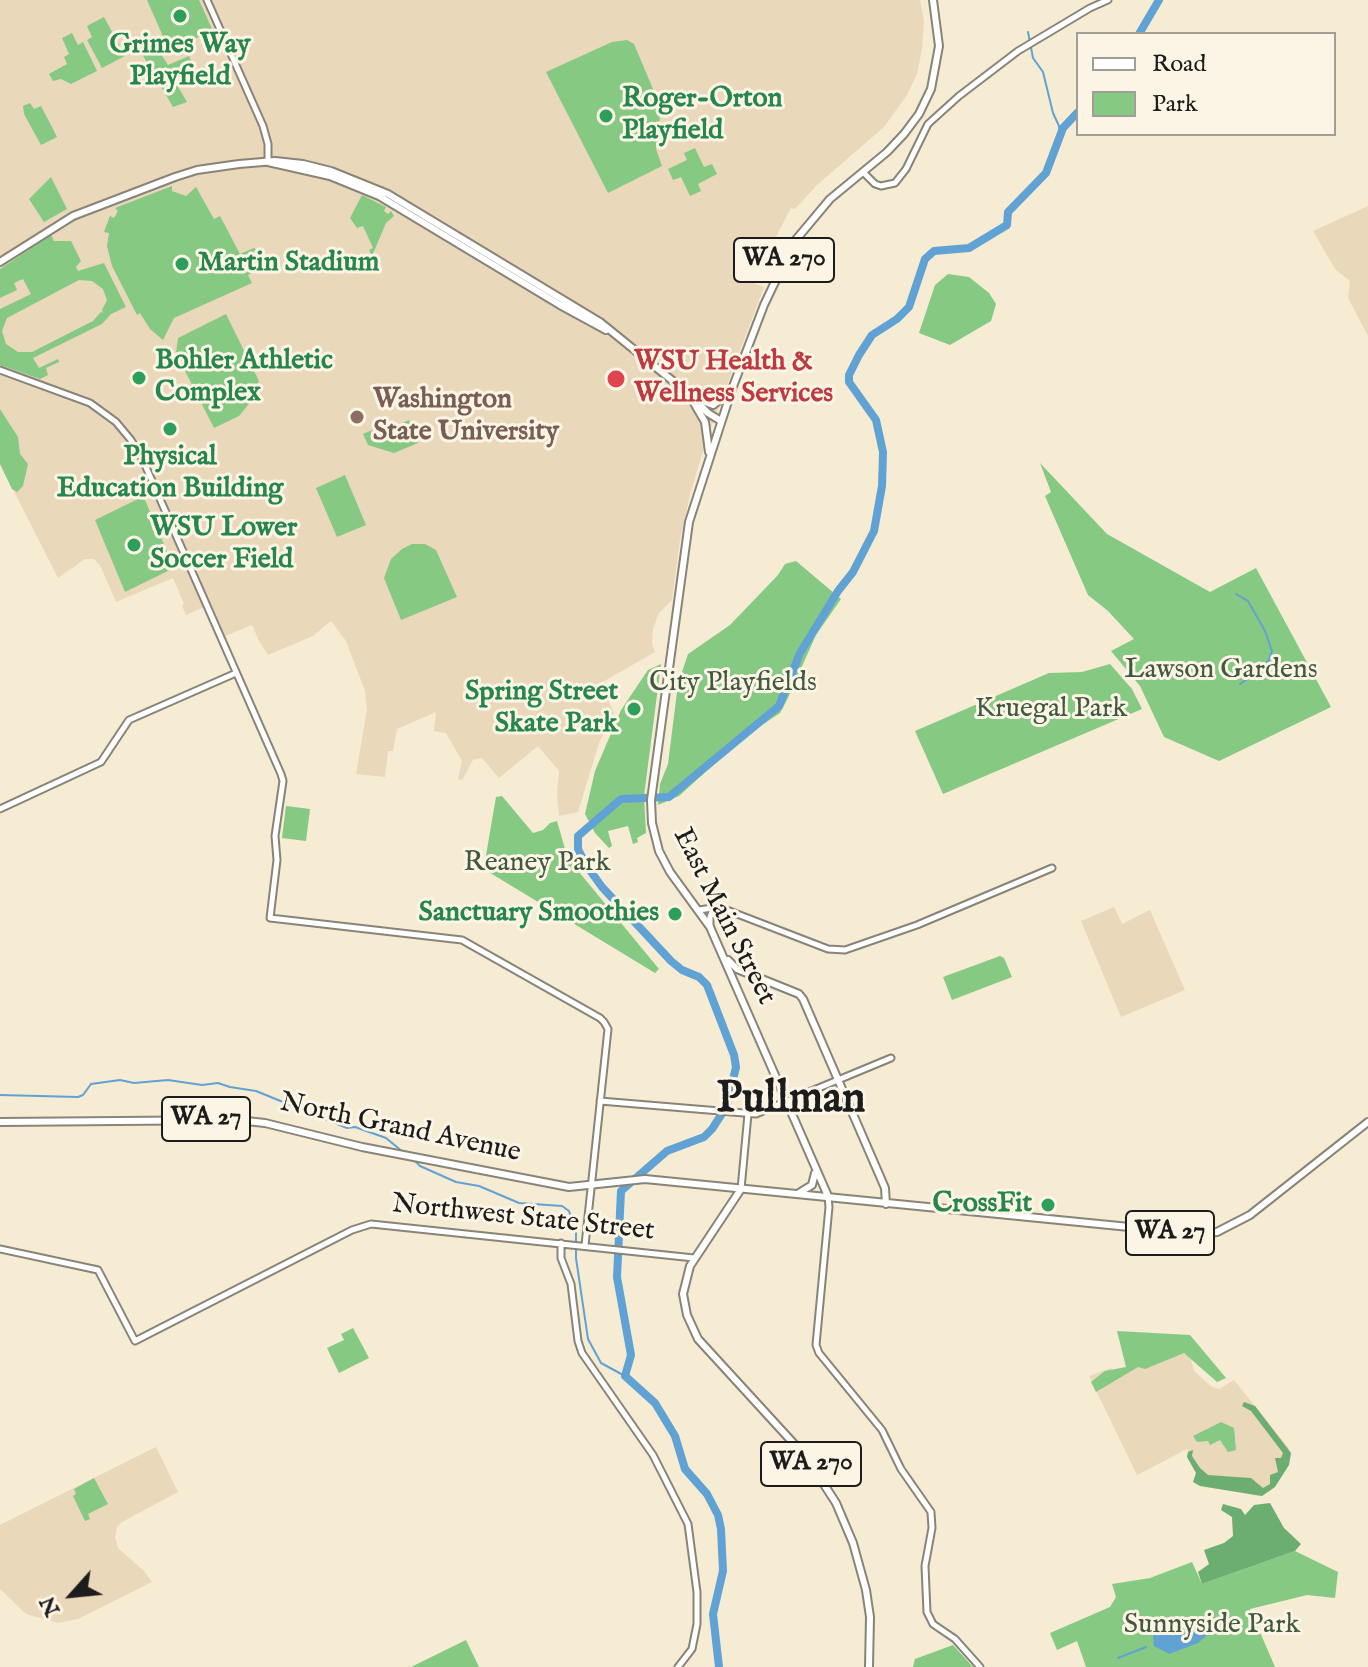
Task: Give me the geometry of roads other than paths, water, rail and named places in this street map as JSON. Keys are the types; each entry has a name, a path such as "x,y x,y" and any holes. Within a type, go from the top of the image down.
{"main road":[{"name":"East Main Street","path":"828,1196 710,927 664,862 654,833 651,811 689,522 732,389 764,305 794,242 830,199 904,134 919,114 931,89 939,46 933,0"},
{"path":"0,262 66,220 120,197 197,170 268,162 330,176 379,196 560,305 610,331 721,421"},
{"path":"690,396 713,405 732,389"},
{"path":"690,396 705,422 710,457"},
{"path":"723,954 733,967 802,996 885,1188 886,1204"},
{"path":"738,989 737,975 742,971"},
{"name":"North Grand Avenue","path":"0,1122 237,1120 265,1123 318,1138 557,1185 645,1179 741,1189"},
{"name":"WA 27","path":"741,1189 1206,1234 1234,1225 1250,1215 1368,1122"},
{"path":"791,1194 805,1191 814,1182 810,1156"},
{"name":"WA 270","path":"741,1189 694,1258 687,1274 683,1294 687,1315 698,1339 807,1458 836,1503 848,1529 866,1590 870,1617 869,1667"}],"street":[{"path":"207,0 263,126 268,144 268,162"},
{"path":"863,172 869,180 881,186 898,181 928,124 1024,47 1108,0"},
{"path":"0,370 90,403 125,432 142,458 283,781 275,836 277,860 270,918 462,940 600,1018 608,1029 583,1245"},
{"path":"0,809 101,762 129,720 236,672"},
{"path":"699,910 714,906 828,949 845,950 917,925 1052,868"},
{"path":"710,927 714,906"},
{"path":"600,1101 759,1114 891,1058"},
{"path":"741,1189 748,1114"},
{"path":"828,1196 816,1345 819,1353 882,1430 901,1469 931,1512 932,1528 925,1566 927,1612 933,1624 955,1639 980,1667"},
{"name":"Northwest State Street","path":"0,1249 98,1270 135,1341 352,1230 371,1224 694,1258"},
{"path":"561,1243 561,1258 571,1284 582,1353 653,1455 685,1515 691,1533 697,1624 692,1649 678,1667"}],"water":[{"path":"1210,1616 1215,1623 1214,1629 1198,1643 1169,1654 1154,1646 1153,1636 1157,1630 1173,1633"}],"waterway":[{"path":"1140,32 1159,0"},
{"path":"1028,32 1033,58 1043,72 1059,126 1059,136"},
{"path":"719,1667 713,1614 723,1571 718,1515 707,1494 685,1469 675,1436 655,1403 625,1376 631,1355 617,1277 621,1191 667,1151 704,1137 712,1129 727,1106 736,1067 734,1055 707,985 671,961 602,887 578,849 578,836 621,799 669,797 779,706 800,653 853,572 874,531 882,486 883,452 876,420 849,382 849,375 859,355 872,335 909,307 925,259 934,251 969,248 1007,225 1008,212 1046,173 1063,128 1076,114"},
{"path":"1236,594 1248,601 1272,651 1260,670 1240,684"},
{"path":"0,1095 78,1097 91,1084 120,1080 134,1083 168,1080 202,1085 218,1083 256,1091 347,1128 355,1127 386,1138 403,1152"},
{"path":"414,1160 420,1166 456,1182 479,1186 519,1203 562,1206 569,1211 576,1233 576,1258 588,1339 601,1363 625,1376"},
{"path":"1118,1658 1146,1647"}],"place":[{"name":"Grimes Way Playfield","path":"180,16"},
{"name":"Roger-Orton Playfield","path":"606,116"},
{"name":"Martin Stadium","path":"182,264"},
{"name":"Bohler Athletic Complex","path":"139,378"},
{"name":"WSU Health & Wellness Services","path":"616,379"},
{"name":"Washington State University","path":"357,417"},
{"name":"Physical Education Building","path":"170,429"},
{"name":"WSU Lower Soccer Field","path":"134,545"},
{"name":"Spring Street Skate Park","path":"634,709"},
{"name":"Sanctuary Smoothies","path":"675,914"},
{"name":"CrossFit","path":"1048,1205"}],"district":[{"name":"Pullman","path":"791,1102"}],"park label":[{"name":"Lawson Gardens","path":"1221,671"},
{"name":"City Playfields","path":"733,684"},
{"name":"Kruegal Park","path":"1051,710"},
{"name":"Reaney Park","path":"537,864"},
{"name":"Sunnyside Park","path":"1212,1626"}]}
